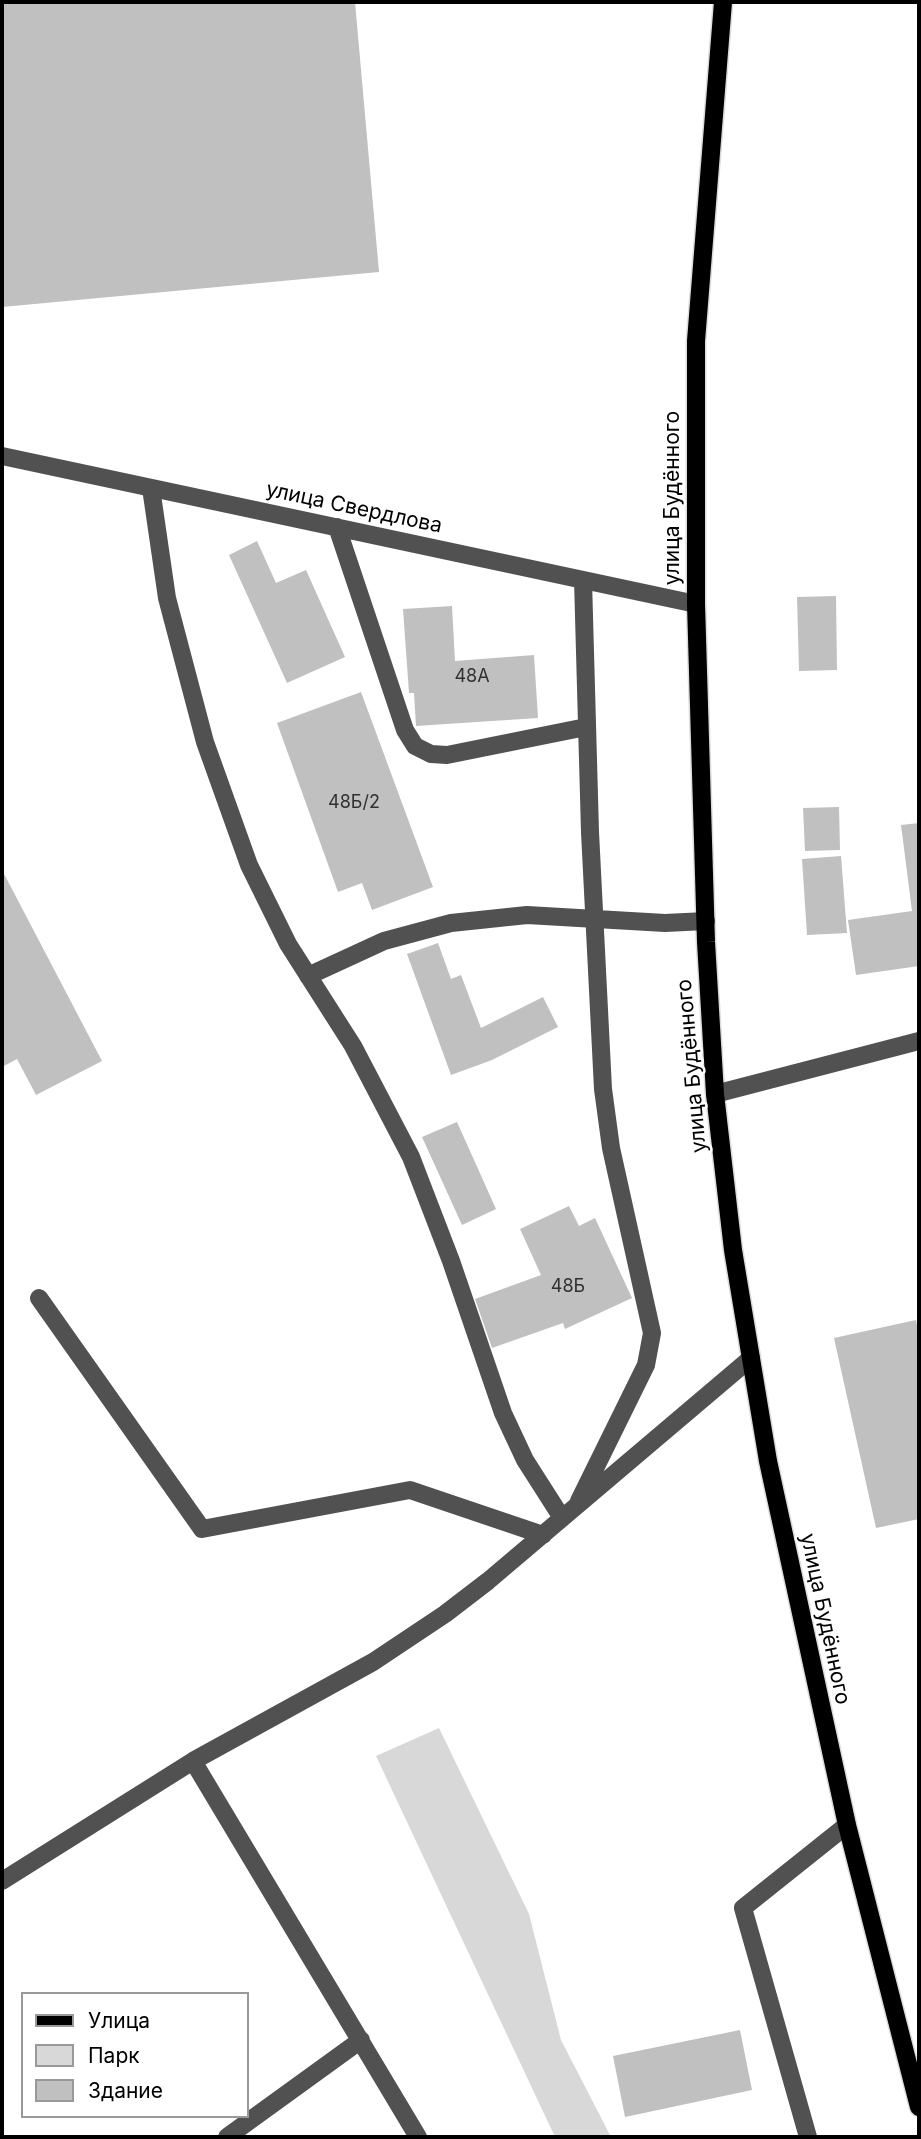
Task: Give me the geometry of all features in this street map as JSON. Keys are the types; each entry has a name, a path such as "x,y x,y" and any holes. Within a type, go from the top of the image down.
{"main road":[{"name":"улица Будённого","path":"723,2 696,341 696,604 706,921 715,1094 733,1250 768,1461 846,1825 919,2107"}],"street":[{"name":"улица Свердлова","path":"2,456 696,604"},
{"path":"151,488 167,598 205,743 249,865 273,916 352,1046 411,1157 507,1423 525,1460 562,1518"},
{"path":"337,527 405,730 415,746 431,754 447,754 586,727"},
{"path":"579,1501 646,1365 652,1333 606,1123 593,917 583,580"},
{"path":"308,976 384,941 451,923 527,915 665,923 706,921"},
{"path":"715,1094 919,1041"},
{"path":"38,1298 202,1529 410,1490 543,1535"},
{"path":"2,1881 193,1761 373,1662 446,1614 751,1358"},
{"path":"193,1761 418,2137"},
{"path":"808,2137 743,1908 846,1825"},
{"path":"227,2137 361,2040"}],"green space":[{"path":"439,1728 529,1914 561,2040 611,2137 555,2137 376,1756"}],"building":[{"path":"2,2 355,2 379,272 2,307"},
{"path":"257,541 276,583 306,570 345,657 287,683 229,555"},
{"path":"836,596 837,670 799,671 797,597"},
{"path":"452,606 455,661 534,655 538,718 416,726 414,693 409,693 403,609"},
{"path":"361,692 433,887 372,910 362,883 338,892 277,723"},
{"path":"839,807 840,850 805,851 803,808"},
{"path":"919,823 919,966 856,975 848,920 912,911 901,825"},
{"path":"841,856 847,933 807,935 802,859"},
{"path":"2,870 102,1061 36,1095 17,1059 2,1067"},
{"path":"438,943 451,979 461,975 481,1028 543,997 558,1027 492,1060 451,1075 407,954"},
{"path":"457,1122 496,1209 462,1225 422,1137"},
{"path":"569,1206 579,1226 595,1218 632,1298 565,1329 563,1323 492,1348 475,1299 541,1275 520,1229"},
{"path":"916,1320 919,1337 919,1519 876,1528 834,1338"},
{"path":"740,2030 752,2090 625,2117 613,2056"}]}
